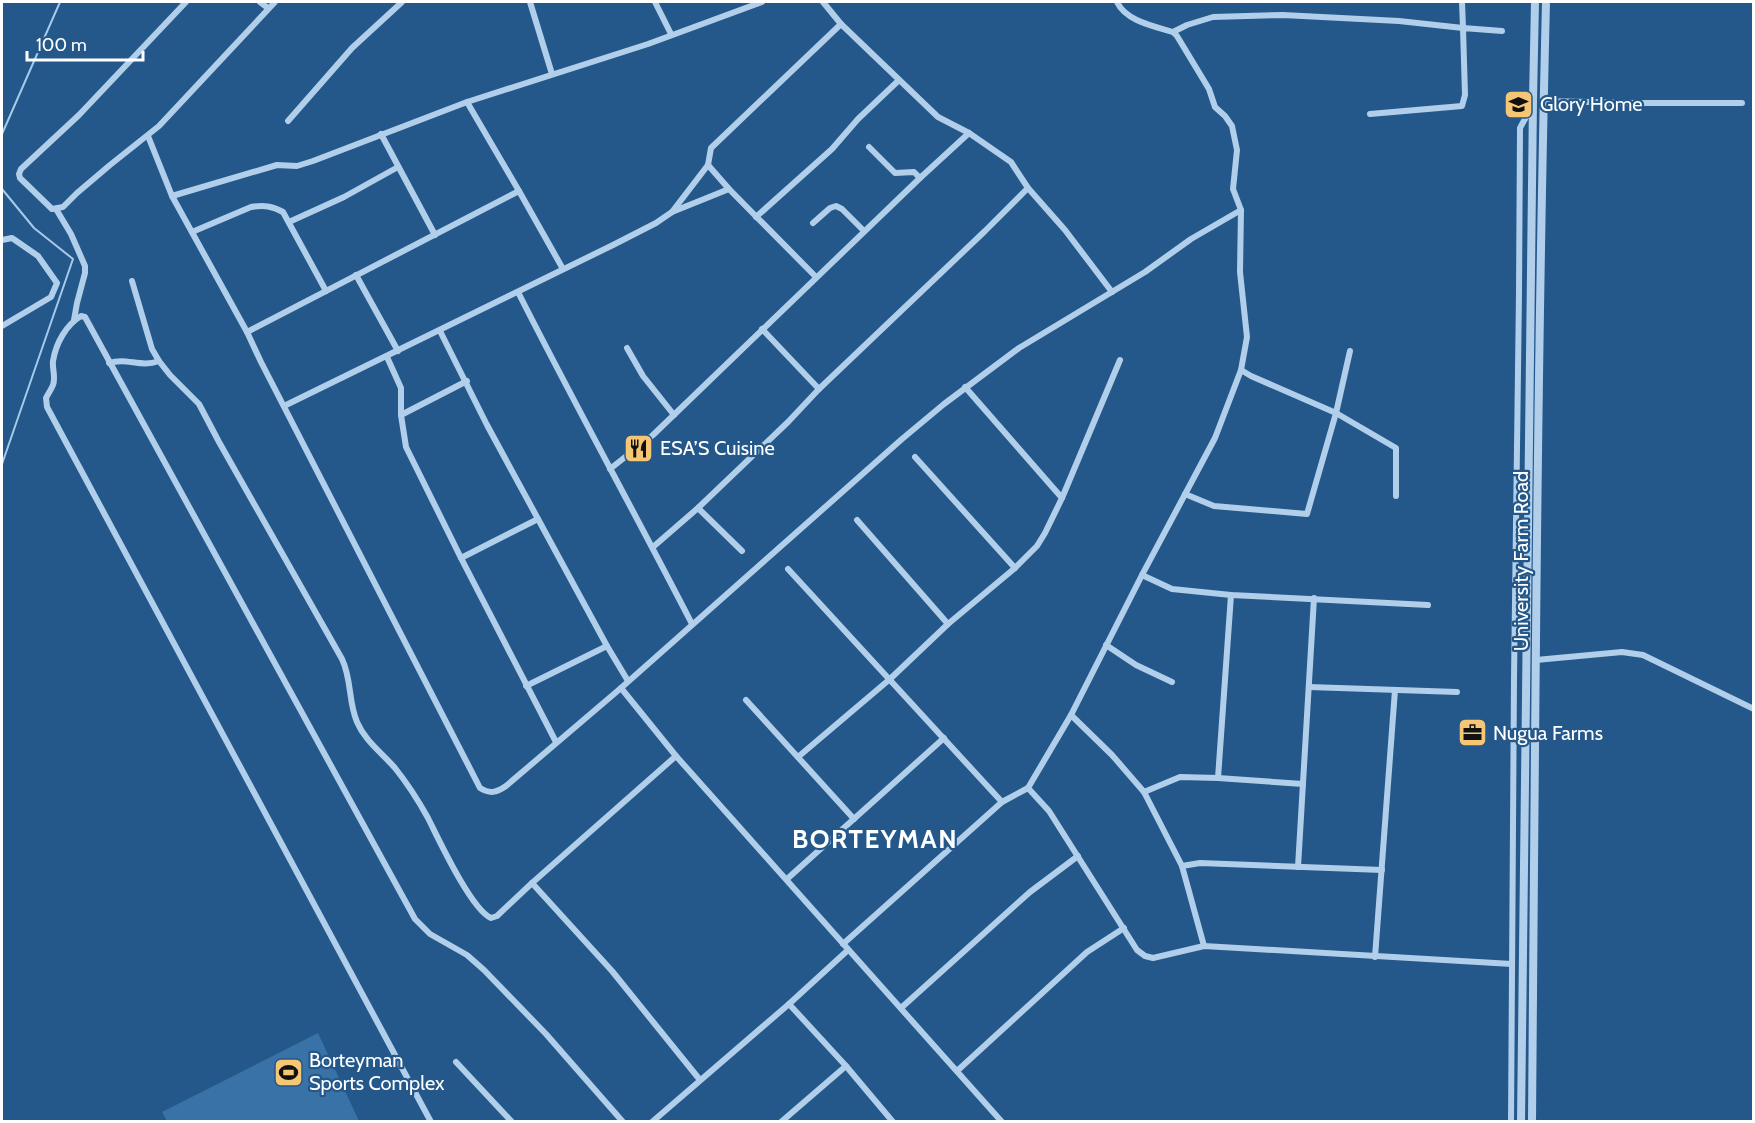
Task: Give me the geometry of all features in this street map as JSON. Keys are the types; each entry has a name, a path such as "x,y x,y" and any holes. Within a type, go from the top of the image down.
{"street":[{"path":"74,320 76,303 85,273 84,266 71,234 56,209 49,206 25,184 19,174 21,169 79,115 186,2"},
{"path":"260,2 268,8"},
{"path":"56,209 63,207 164,121 274,2"},
{"path":"288,121 351,48 402,2"},
{"path":"530,2 552,74"},
{"path":"655,2 671,34"},
{"path":"172,196 277,165 302,165 467,102 648,44 742,4 762,2"},
{"path":"823,2 841,24 938,117 969,132 1011,162 1028,188 1065,230 1112,292"},
{"path":"652,1122 789,1004 846,947 1002,802 1028,788 1071,715 1215,438 1241,370 1247,337 1240,272 1241,210 1233,189 1237,150 1232,126 1215,108 1209,89 1181,41 1173,32 1132,18 1117,2"},
{"path":"1371,114 1462,106 1465,95 1462,2"},
{"name":"University Farm Road","path":"1521,1122 1523,760 1535,2"},
{"name":"University Farm Road","path":"1532,1122 1534,760 1546,2"},
{"path":"1173,32 1213,17 1283,15 1400,21 1502,31"},
{"path":"672,212 708,165 711,148 841,24"},
{"path":"756,217 832,149 858,119 898,81"},
{"path":"1544,101 1742,103"},
{"path":"467,102 563,269"},
{"path":"1511,1122 1520,128 1533,105"},
{"path":"610,469 653,435 969,132"},
{"path":"381,134 435,235"},
{"path":"148,136 172,196 247,332 480,788 488,793 497,792 621,688 902,439 965,387 1019,348 1145,272 1191,239 1241,210"},
{"path":"870,147 895,173 914,172 920,178"},
{"path":"708,165 816,277"},
{"path":"290,222 344,197 398,167"},
{"path":"653,547 789,422 819,389 1028,188"},
{"path":"284,406 621,241 672,212 729,189"},
{"path":"247,332 519,191"},
{"path":"192,232 251,207 272,206 283,212 290,222 326,291"},
{"path":"813,223 830,208 836,206 864,231"},
{"path":"2,240 12,238 38,256 57,283 51,297 2,326"},
{"path":"356,275 398,351"},
{"path":"132,281 152,349 170,375 199,404 342,659 349,676 352,707 362,732 395,768 420,803 468,892 486,916 494,918 676,756"},
{"path":"518,292 692,624"},
{"path":"431,1122 47,407 46,398 54,381 53,362 56,349 64,332 74,320 81,316 85,317 415,919 430,934 467,956 484,970 546,1034 623,1122"},
{"path":"762,329 819,389"},
{"path":"440,331 487,425 628,681"},
{"path":"627,348 643,376 674,415"},
{"path":"1185,494 1214,506 1307,514 1336,413 1350,351"},
{"path":"387,357 401,388 401,416 406,447 556,742"},
{"path":"109,363 118,360 142,364 159,361"},
{"path":"798,757 890,679 948,624 1015,568 1037,546 1062,498 1120,360"},
{"path":"1241,370 1336,413 1396,448 1396,496"},
{"path":"401,416 467,381"},
{"path":"965,387 1062,498"},
{"path":"915,457 1015,568"},
{"path":"698,508 742,551"},
{"path":"461,558 538,519"},
{"path":"857,520 948,624"},
{"path":"788,569 1002,802"},
{"path":"1142,575 1172,590 1428,605"},
{"path":"1218,778 1231,595"},
{"path":"1298,867 1314,598"},
{"path":"1107,645 1136,665 1172,682"},
{"path":"526,686 607,646"},
{"path":"1536,660 1622,652 1643,655 1754,709"},
{"path":"1309,687 1457,692"},
{"path":"621,688 676,756 1002,1122"},
{"path":"1375,957 1395,690"},
{"path":"746,700 854,819"},
{"path":"1071,715 1112,755 1144,792 1182,866 1204,946"},
{"path":"787,879 944,738"},
{"path":"1144,792 1180,777 1303,784"},
{"path":"1028,788 1049,811 1137,950 1145,956 1153,958 1204,946 1512,964"},
{"path":"901,1008 1030,892 1078,856"},
{"path":"1182,866 1200,863 1382,870"},
{"path":"532,883 612,971 700,1080"},
{"path":"957,1071 1087,952 1124,928"},
{"path":"789,1004 846,1066 892,1122"},
{"path":"456,1062 512,1122"},
{"path":"781,1122 846,1066"}],"shaded area":[{"name":"Borteyman Sports Complex","path":"318,1033 359,1121 167,1121 162,1112"}],"waterway":[{"path":"2,134 60,2"},
{"path":"2,189 34,228 73,259 2,464"}],"place":[{"name":"Glory Home","path":"1519,104"},
{"name":"ESA’S Cuisine","path":"639,448"},
{"name":"Nugua Farms","path":"1472,733"},
{"name":"Borteyman Sports Complex","path":"288,1072"}],"district":[{"name":"BORTEYMAN","path":"875,839"}]}
